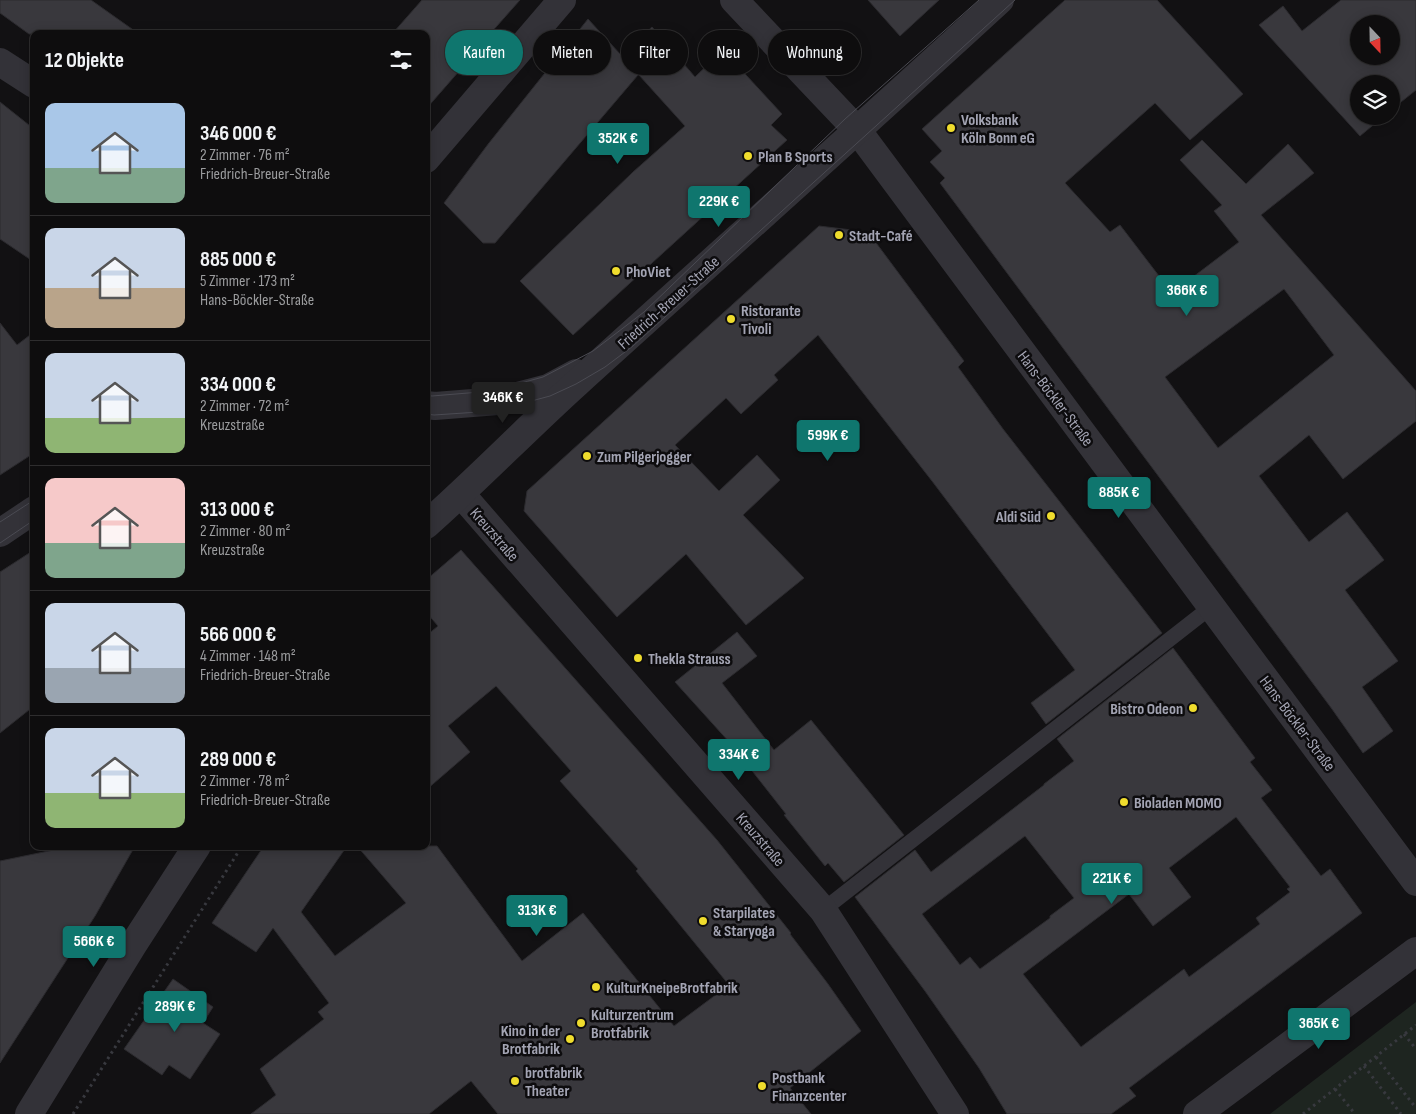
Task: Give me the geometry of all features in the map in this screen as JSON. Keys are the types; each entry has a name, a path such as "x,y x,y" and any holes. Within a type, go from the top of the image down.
{"street":[{"path":"430,154 562,0"},
{"name":"Hans-Böckler-Straße","path":"734,0 858,131 1416,882"},
{"name":"Friedrich-Breuer-Straße","path":"430,521 576,384 858,131 1000,0"},
{"path":"0,62 30,81"},
{"path":"430,405 498,401 548,388 608,356"},
{"name":"Kreuzstraße","path":"461,494 823,910 955,1114"},
{"path":"0,533 30,513"},
{"path":"29,1114 133,944 194,850"},
{"path":"1197,1114 1416,952"}],"lane":[{"path":"823,910 1211,607"}],"path":[{"path":"73,1114 239,850"},
{"path":"1302,1114 1416,1025"},
{"path":"1404,1034 1416,1049"},
{"path":"1376,1057 1416,1108"},
{"path":"1364,1066 1401,1114"},
{"path":"1335,1089 1354,1114"},
{"path":"1308,1110 1310,1114"}],"shaded area":[{"path":"1416,1002 1416,1114 1270,1114"}],"building":[{"path":"0,0 91,0 133,30 30,30 29,34 0,13"},
{"path":"422,0 520,0 493,30 445,30 445,75 456,75 430,104 430,30 396,30"},
{"path":"868,0 939,0 900,36"},
{"path":"1065,0 1157,0 1243,94 1190,140 1155,103 1065,183 1110,232 1120,225 1172,293 1239,242 1214,211 1222,205 1180,160 1202,140 1246,184 1288,144 1314,173 1261,215 1416,391 1416,421 1343,479 1309,435 1259,476 1309,542 1347,512 1384,560 1345,590 1398,661 1362,687 1393,731 1363,753 940,183 945,178 930,162 942,151 922,129","holes":["1284,289 1334,355 1218,448 1165,377"]},
{"path":"1341,0 1416,0 1416,90 1400,103 1400,75 1350,75 1350,125 1373,125 1360,136 1259,25 1283,6 1302,31"},
{"path":"588,19 598,30 579,30"},
{"path":"611,44 621,55 621,75 638,75 495,243 483,243 444,203 543,75 611,75"},
{"path":"688,69 695,77 698,74 746,75 782,114 771,125 787,140 573,335 520,281 633,172 685,126 639,75 688,75"},
{"path":"0,102 30,126 30,259 0,239"},
{"path":"819,226 868,232 964,361 958,367 1003,429 1162,633 1046,724 1031,703 1075,670 932,481 818,335 774,375 778,380 741,414 726,398 675,445 719,491 757,455 780,480 743,515 804,578 746,625 686,554 617,617 524,511 527,491"},
{"path":"0,323 17,345 30,335 30,456 0,475"},
{"path":"461,550 717,840 791,933 828,984 861,1031 790,1088 811,1114 498,1114 471,1081 429,1114 251,1114 276,1095 260,1069 324,1019 318,1012 329,1003 273,928 256,952 212,923 261,850 344,850 301,912 335,956 406,903 360,850 430,850 430,846 437,846 522,961 583,913 674,1026 729,985 636,871 638,869 560,781 571,771 496,686 448,726 470,752 430,787 430,633 438,626 430,617 430,577"},
{"path":"30,553 30,709 0,733 0,572"},
{"path":"737,632 757,656 722,683 774,750 811,720 904,835 844,882 828,863 825,866 731,744 675,682"},
{"path":"1173,648 1255,758 1250,762 1272,790 1261,798 1321,876 1330,869 1362,913 1129,1088 1136,1096 1111,1114 1007,1114 979,1068 855,897 915,850 931,872 1044,785 1074,761 1057,739","holes":["1236,817 1290,887 1287,889 1290,892 1256,918 1260,924 1189,977 1184,969 1081,1047 1023,974 1129,894 1153,926 1191,897 1169,868","1025,836 1074,898 980,969 970,957 960,965 922,914"]},
{"path":"54,850 133,850 95,916 0,1063 0,861"},
{"path":"173,979 213,1007 203,1023 220,1034 190,1079 169,1065 162,1075 124,1049"}],"tram line":[{"path":"430,396 492,391 543,377 593,351 644,312 845,119 979,0"},
{"path":"430,414 494,411 550,396 576,384 605,367 633,346 1015,0"},
{"path":"0,522 30,503"},
{"path":"0,543 30,523"}],"place":[{"name":"Volksbank Köln Bonn eG","path":"951,128"},
{"name":"Plan B Sports","path":"748,156"},
{"name":"Stadt-Café","path":"839,235"},
{"name":"PhoViet","path":"616,271"},
{"name":"Ristorante Tivoli","path":"731,319"},
{"name":"Zum Pilgerjogger","path":"587,456"},
{"name":"Aldi Süd","path":"1051,516"},
{"name":"Thekla Strauss","path":"638,658"},
{"name":"Bistro Odeon","path":"1193,708"},
{"name":"Bioladen MOMO","path":"1124,802"},
{"name":"Starpilates & Staryoga","path":"703,921"},
{"name":"KulturKneipeBrotfabrik","path":"596,987"},
{"name":"Kulturzentrum Brotfabrik","path":"581,1023"},
{"name":"Kino in der Brotfabrik","path":"570,1039"},
{"name":"brotfabrik Theater","path":"515,1081"},
{"name":"Postbank Finanzcenter","path":"762,1086"}]}
